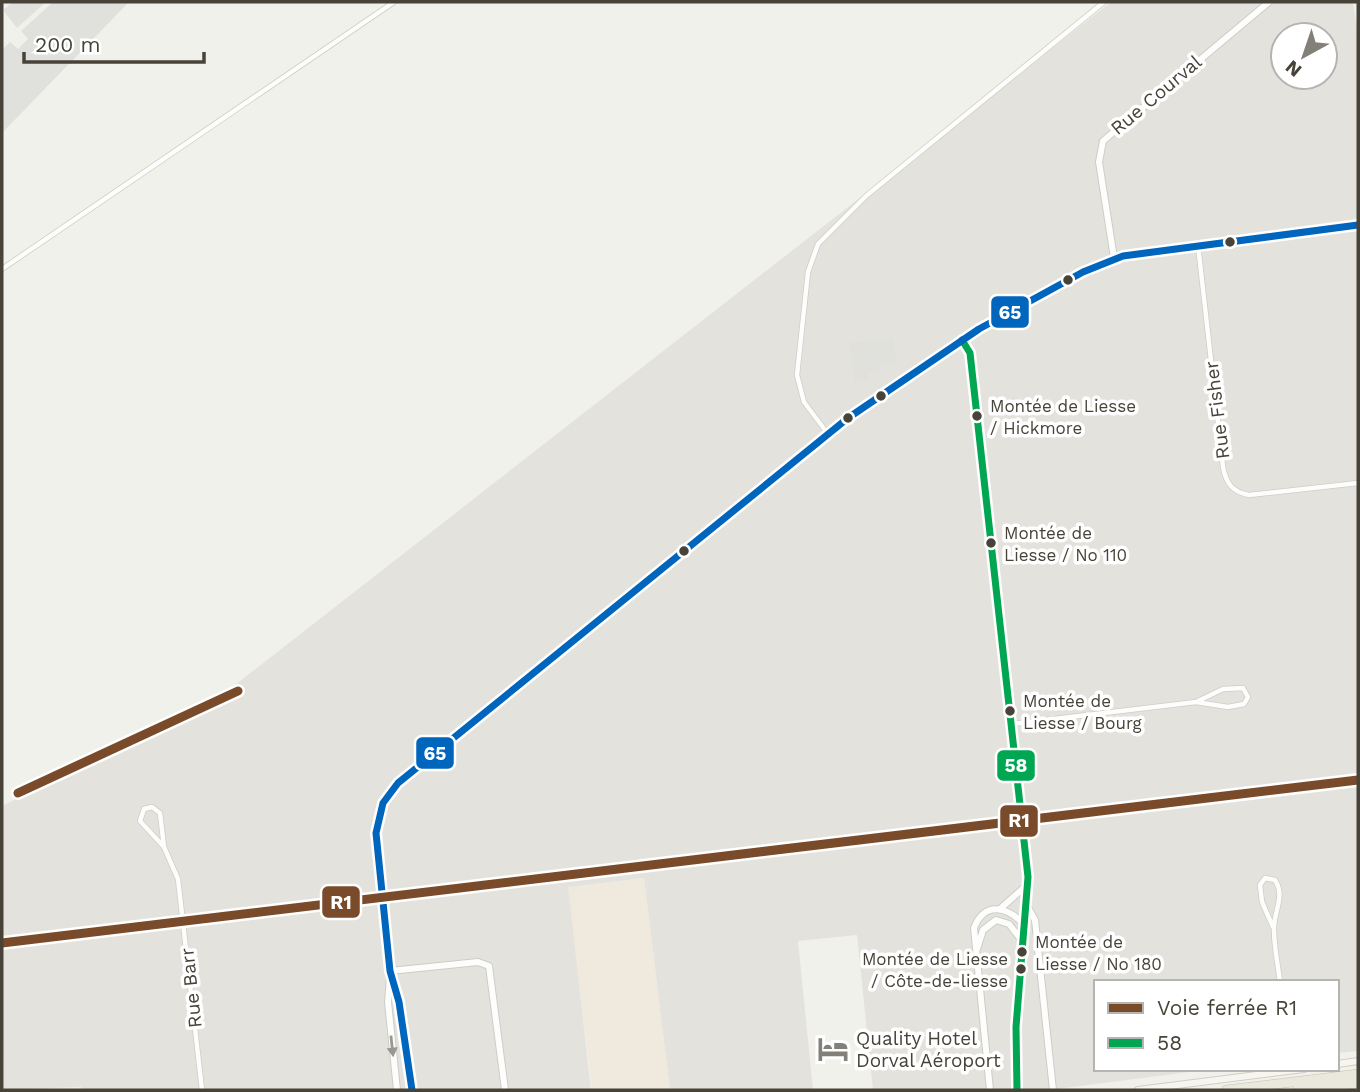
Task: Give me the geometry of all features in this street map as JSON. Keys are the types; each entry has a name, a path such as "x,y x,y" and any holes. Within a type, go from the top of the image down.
{"highway":[{"path":"1226,1090 1358,1072"},
{"path":"1298,1090 1358,1083"}],"main road":[{"path":"1339,1064 1358,1060"},
{"path":"1138,1090 1282,1071"}],"street":[{"path":"2,269 394,2"},
{"path":"828,434 802,396 797,375 808,272 821,239 866,196 1104,2"},
{"name":"Rue Courval","path":"1114,258 1100,168 1103,141 1269,2"},
{"path":"397,1090 388,1002 390,971 376,833 378,816 391,791 828,434 962,340 1066,281 1114,258 1198,244 1358,225"},
{"name":"Rue Fisher","path":"1198,244 1223,467 1227,482 1237,492 1249,495 1358,483"},
{"path":"962,340 970,354 1028,884 1016,1027 1017,1090"},
{"path":"1011,724 1196,702 1233,707 1244,704 1248,696 1243,688 1233,687 1196,702"},
{"name":"Rue Barr","path":"164,847 140,821 144,809 152,807 160,814 164,847 179,884 202,1090"},
{"path":"1273,927 1263,907 1260,891 1261,881 1268,878 1276,881 1279,892 1273,927 1280,980"},
{"path":"990,1090 977,951 973,935 976,922 988,911 1001,908 1028,884"},
{"path":"1026,904 1035,918 1053,1090"},
{"path":"1001,908 1012,912 1025,926"},
{"path":"977,951 983,930 996,920 1007,923 1023,942"},
{"path":"390,971 478,962 489,966 505,1090"},
{"path":"390,971 399,1002 412,1090"}],"shaded area":[{"path":"13,2 46,2 17,28 3,10"},
{"path":"53,2 129,2 2,133 2,50 10,42 18,49 28,39 21,31"},
{"path":"1111,2 1353,3 1358,34 1358,1051 1339,1053 1339,980 1094,980 1094,1071 1197,1071 1049,1090 873,1090 857,935 798,941 813,1090 670,1090 644,878 568,887 591,1090 82,1090 81,1087 4,1090 2,806 217,699"},
{"path":"893,338 896,363 879,365 880,371 869,372 869,379 855,381 850,343"},
{"path":"644,878 670,1090 592,1090 567,887"}],"rail line":[{"name":"R1","path":"18,793 238,691"},
{"name":"R1","path":"2,943 1358,780"}],"transit line":[{"name":"65","path":"412,1090 399,1002 390,971 376,833 383,803 398,783 848,418 979,329 1083,272 1123,256 1358,225"},
{"name":"58","path":"962,340 970,353 1028,877 1016,1027 1017,1090"}],"place":[{"name":"Montée de Liesse / Hickmore","path":"977,416"},
{"name":"Montée de Liesse / No 110","path":"991,543"},
{"name":"Montée de Liesse / Bourg","path":"1010,711"},
{"name":"Montée de Liesse / No 180","path":"1022,952"},
{"name":"Montée de Liesse / Côte-de-liesse","path":"1021,969"},
{"name":"Quality Hotel Dorval Aéroport","path":"833,1049"}]}
